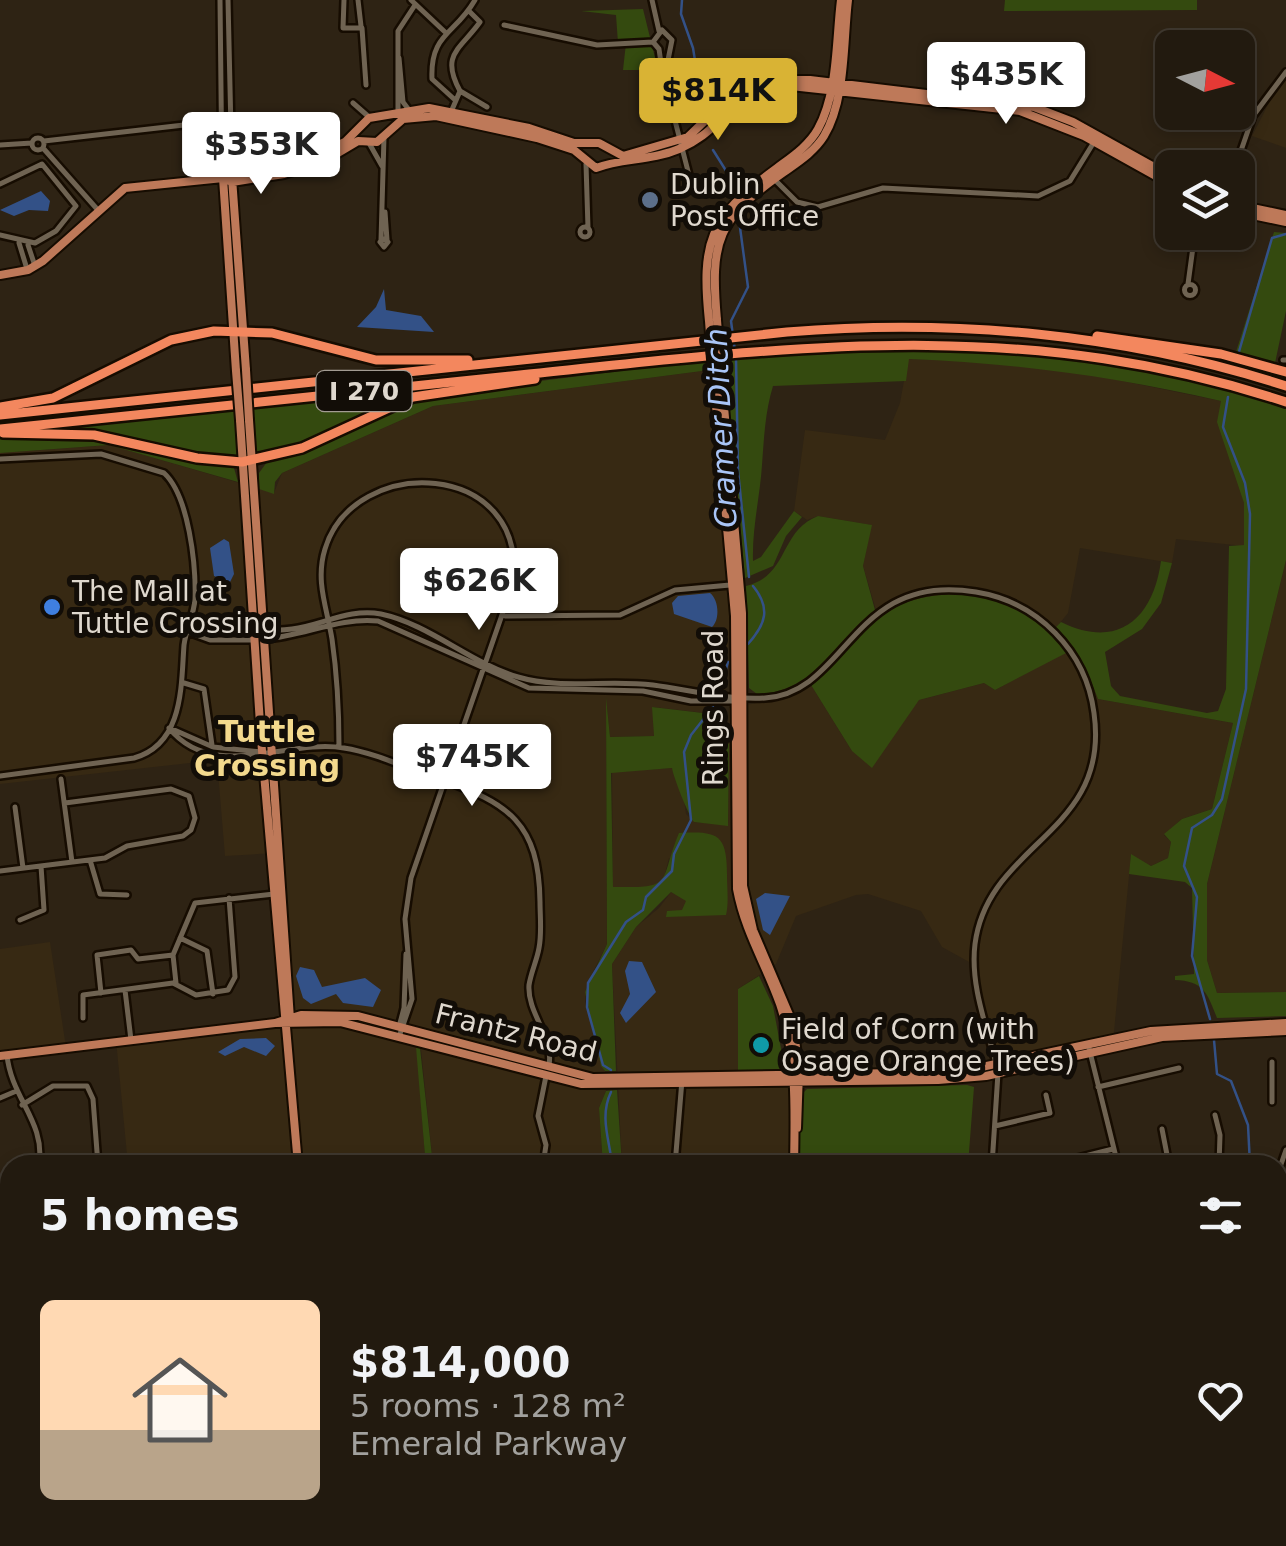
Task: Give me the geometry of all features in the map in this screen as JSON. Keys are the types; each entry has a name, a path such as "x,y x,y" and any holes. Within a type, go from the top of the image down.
{"highway":[{"name":"I 270","path":"0,415 828,328 962,328 1084,339 1286,383"},
{"path":"962,328 1106,337 1221,354 1286,372"},
{"path":"0,407 52,398 171,340 214,331 289,336 376,360 510,361"},
{"name":"I 270","path":"0,431 746,351 908,342 1045,350 1141,365 1286,402"},
{"path":"0,431 94,435 197,458 247,462 302,448 412,397 597,367"}],"main road":[{"path":"772,176 816,132 834,86 844,0"},
{"path":"0,275 34,266 97,209 132,185 302,170 384,135 411,116 450,115 574,150 585,163 601,166 644,160 682,144 750,96 792,86 834,86 1008,109 1096,138 1155,168"},
{"path":"229,178 312,158 345,142 375,118 409,110 529,128 574,144 591,144 627,156 682,144"},
{"path":"375,118 384,135"},
{"path":"360,127 367,142"},
{"path":"1096,138 1155,174"},
{"path":"585,163 583,152 591,144"},
{"path":"601,166 606,150"},
{"name":"Rings Road","path":"772,176 722,216 709,255 736,584 736,889 746,931 780,1006 796,1079 794,1155"},
{"path":"214,331 229,324 229,178"},
{"path":"229,178 297,1155"},
{"path":"1255,212 1286,219"},
{"path":"230,291 238,330"},
{"name":"Frantz Road","path":"3,1056 338,1014 593,1085 962,1079 1152,1031 1286,1027"},
{"name":"Frantz Road","path":"286,1023 340,1022 401,1030"},
{"name":"Frantz Road","path":"796,1079 997,1070 1027,1059 1211,1029"},
{"path":"1144,1040 1152,1031"}],"street":[{"path":"220,0 219,121 229,178"},
{"path":"228,0 229,178"},
{"path":"344,0 344,28 362,28"},
{"path":"358,0 366,85"},
{"path":"454,99 432,79 431,56 445,32 475,0"},
{"path":"652,0 659,31 653,42"},
{"path":"398,113 400,25 413,2 445,32"},
{"path":"469,10 480,22 455,51 450,66 460,92 487,107"},
{"path":"504,24 596,44 653,42"},
{"path":"659,31 672,37 665,76"},
{"path":"653,42 659,49 690,179"},
{"path":"659,49 668,48"},
{"path":"398,55 404,102 409,110"},
{"path":"1243,150 1259,105 1286,72"},
{"path":"450,115 460,92"},
{"path":"360,127 353,103 375,118"},
{"path":"0,146 32,143 35,150 43,145 219,121"},
{"path":"384,135 384,240"},
{"path":"772,176 797,202 824,208 884,188 1045,195 1070,181 1096,138"},
{"path":"367,142 384,170"},
{"path":"43,145 97,209"},
{"path":"585,163 590,197 588,228"},
{"path":"0,184 42,164 74,202 75,211 65,222 28,249"},
{"path":"590,197 601,166"},
{"path":"0,235 28,249 34,266"},
{"path":"1188,284 1190,256 1194,250"},
{"path":"0,459 101,454 154,468 170,478 183,504 194,585 182,700 169,728 139,757 0,776"},
{"path":"339,747 321,567 327,542 340,522 370,498 424,483 471,492 494,508 506,524 515,564 505,616 483,667 408,888 401,1030"},
{"path":"505,616 620,615 675,590 736,584"},
{"path":"187,631 210,640 304,635 328,623 352,620 383,622 483,667 521,678 648,684 738,698 779,696 808,684 876,613 934,592 970,591 1004,599 1035,616 1069,648 1090,694 1096,726 1093,758 1074,808 1005,875 979,925 975,978 997,1070 993,1155"},
{"path":"184,683 204,689 213,750"},
{"path":"169,728 187,742 213,750 267,752 339,747 500,804 523,828 535,852 540,938 529,992 548,1047 538,1116 546,1155"},
{"path":"61,779 72,862"},
{"path":"0,871 90,860 127,846 182,836 191,830 194,805 181,790 64,803"},
{"path":"15,808 23,868"},
{"path":"90,860 100,894 127,895"},
{"path":"20,920 44,910 41,866"},
{"path":"176,984 172,955 195,904 278,894"},
{"path":"83,1018 81,997 176,984 196,996 232,988 235,978 229,898"},
{"path":"180,938 207,951 212,994"},
{"path":"101,993 96,958 131,950 138,959 172,955"},
{"path":"124,990 131,1040"},
{"path":"1088,1048 1115,1155"},
{"path":"3,1056 14,1092 39,1134 39,1155"},
{"path":"1272,1062 1276,1082 1272,1102"},
{"path":"1098,1087 1179,1068"},
{"path":"676,1155 682,1081"},
{"path":"22,1105 53,1086 87,1086 94,1098 97,1155"},
{"path":"0,1098 14,1092"},
{"path":"995,1126 1050,1113 1046,1095"},
{"path":"1216,1115 1218,1155"},
{"path":"1162,1129 1167,1155"},
{"path":"1087,1155 1113,1148"}],"shaded area":[{"path":"1286,80 1286,148 1252,136 1274,93"},
{"path":"908,359 1001,362 1093,375 1221,401 1244,503 1244,546 1176,539 1172,563 1080,548 1068,613 1051,634 1018,609 982,596 930,596 878,617 863,566 871,525 818,516 807,520 794,511 805,430 885,440 900,403"},
{"path":"702,371 708,386 730,610 726,687 719,707 708,707 704,713 653,707 654,736 610,737 606,698 607,944 587,984 585,1003 605,1071 606,1091 599,1108 602,1155 432,1155 421,1049 417,1047 425,1155 127,1155 116,1040 288,1020 275,853 225,856 217,760 0,784 0,453 110,445 274,493 282,473 433,406"},
{"path":"1286,560 1286,992 1217,993 1207,960 1207,884"},
{"path":"1073,648 1098,699 1233,723 1212,809 1182,819 1164,835 1171,842 1168,858 1151,866 1131,855 1113,1042 995,1071 971,963 942,947 921,911 868,894 856,895 796,916 776,964 738,989 738,1071 785,1070 801,1095 798,1155 622,1155 612,964 636,927 671,892 726,915 669,858 663,881 655,887 613,887 612,772 672,768 682,786 686,814 694,822 728,825 729,708 790,697 811,685 852,751 919,700 984,683 995,690"},
{"path":"50,942 67,1054 0,1062 0,949"}],"green space":[{"path":"1005,0 1197,0 1197,10 1004,11"},
{"path":"643,9 658,70 623,70 626,43 618,43 616,15 581,11"},
{"path":"1274,232 1286,233 1286,311 1275,363 1236,352"},
{"path":"905,347 1098,363 1193,381 1286,408 1286,560 1207,884 1207,960 1217,993 1286,992 1286,1016 1217,1018 1203,990 1175,980 1175,976 1194,974 1192,888 1185,882 1129,874 1131,854 1151,866 1168,858 1171,842 1164,834 1182,819 1212,809 1233,723 1098,699 1087,671 1056,627 1061,622 1100,632 1129,624 1150,599 1161,561 1172,563 1161,603 1142,629 1105,652 1111,686 1120,696 1207,713 1218,711 1226,689 1229,546 1244,545 1244,503 1217,422 1221,401 1066,372 909,359 906,381 773,386 765,425 753,561 761,557 794,511 802,517 786,536 773,566 745,578 725,358"},
{"path":"708,360 702,371 433,406 282,473 275,482 274,494 259,489 259,473 267,462 294,454 393,407 445,393"},
{"path":"409,392 407,397 296,447 257,457 251,409"},
{"path":"236,410 239,458 212,457 70,427"},
{"path":"76,436 227,466 234,468 238,482 109,445 0,453 0,437"},
{"path":"818,516 872,525 863,566 875,610 809,675 794,685 757,694 749,688 746,586 770,573 796,532"},
{"path":"967,594 997,601 1023,613 1068,652 995,690 984,683 919,700 872,768 852,751 811,685 893,609 936,595"},
{"path":"606,697 610,737 654,736 652,707 703,713 708,707 719,707 708,735 729,744 728,826 694,822 672,768 611,773 613,887 656,884 666,873 679,833 703,833 722,843 728,895 726,915 666,917 667,911 682,910 686,901 671,892 636,927 612,964 616,1071 605,1071 601,1066 585,992 607,944"},
{"path":"759,976 773,1006 785,1070 738,1072 738,989"},
{"path":"416,1047 420,1048 432,1155 425,1155"},
{"path":"974,1087 969,1155 798,1155 801,1095 807,1089"},
{"path":"617,1090 621,1155 602,1155 599,1108 606,1091"}],"water":[{"path":"41,191 50,201 48,211 29,210 14,216 0,210"},
{"path":"384,289 386,310 421,316 434,332 357,327 376,307"},
{"path":"224,539 229,542 234,574 230,582 214,576 210,548"},
{"path":"710,593 717,610 712,627 674,614 672,603 678,596"},
{"path":"765,893 790,896 770,935 763,930 756,899"},
{"path":"629,961 642,962 656,992 626,1023 620,1013 630,994 625,971"},
{"path":"300,967 314,970 322,987 365,978 381,990 373,1007 343,1003 336,994 311,1004 303,998 296,976"},
{"path":"266,1038 275,1046 266,1056 244,1047 225,1056 218,1052 240,1039"}],"waterway":[{"name":"Cramer Ditch","path":"682,0 681,14 693,48 703,110"},
{"name":"Cramer Ditch","path":"713,150 735,185"},
{"name":"Cramer Ditch","path":"735,351 731,321 748,287 739,220"},
{"path":"1238,355 1272,238 1286,234"},
{"name":"Cramer Ditch","path":"736,358 738,471 749,577"},
{"path":"1210,1019 1192,956 1197,897 1184,866 1192,828 1212,815 1222,799 1246,689 1250,514 1245,483 1223,427 1228,397"},
{"name":"Cramer Ditch","path":"748,644 764,616 753,586"},
{"name":"Cramer Ditch","path":"720,689 728,662"},
{"name":"Cramer Ditch","path":"611,1070 603,1065 587,1007 588,983 626,922 643,910 646,897 672,871 674,854 691,820 684,752 691,735 713,707"},
{"path":"1214,1040 1217,1074 1231,1081 1248,1125 1250,1155"},
{"name":"Cramer Ditch","path":"611,1092 606,1120 611,1155"}],"place":[{"name":"Dublin Post Office","path":"650,200"},
{"name":"The Mall at Tuttle Crossing","path":"52,607"},
{"name":"Field of Corn (with Osage Orange Trees)","path":"761,1045"}],"district":[{"name":"Tuttle Crossing","path":"267,748"}]}
